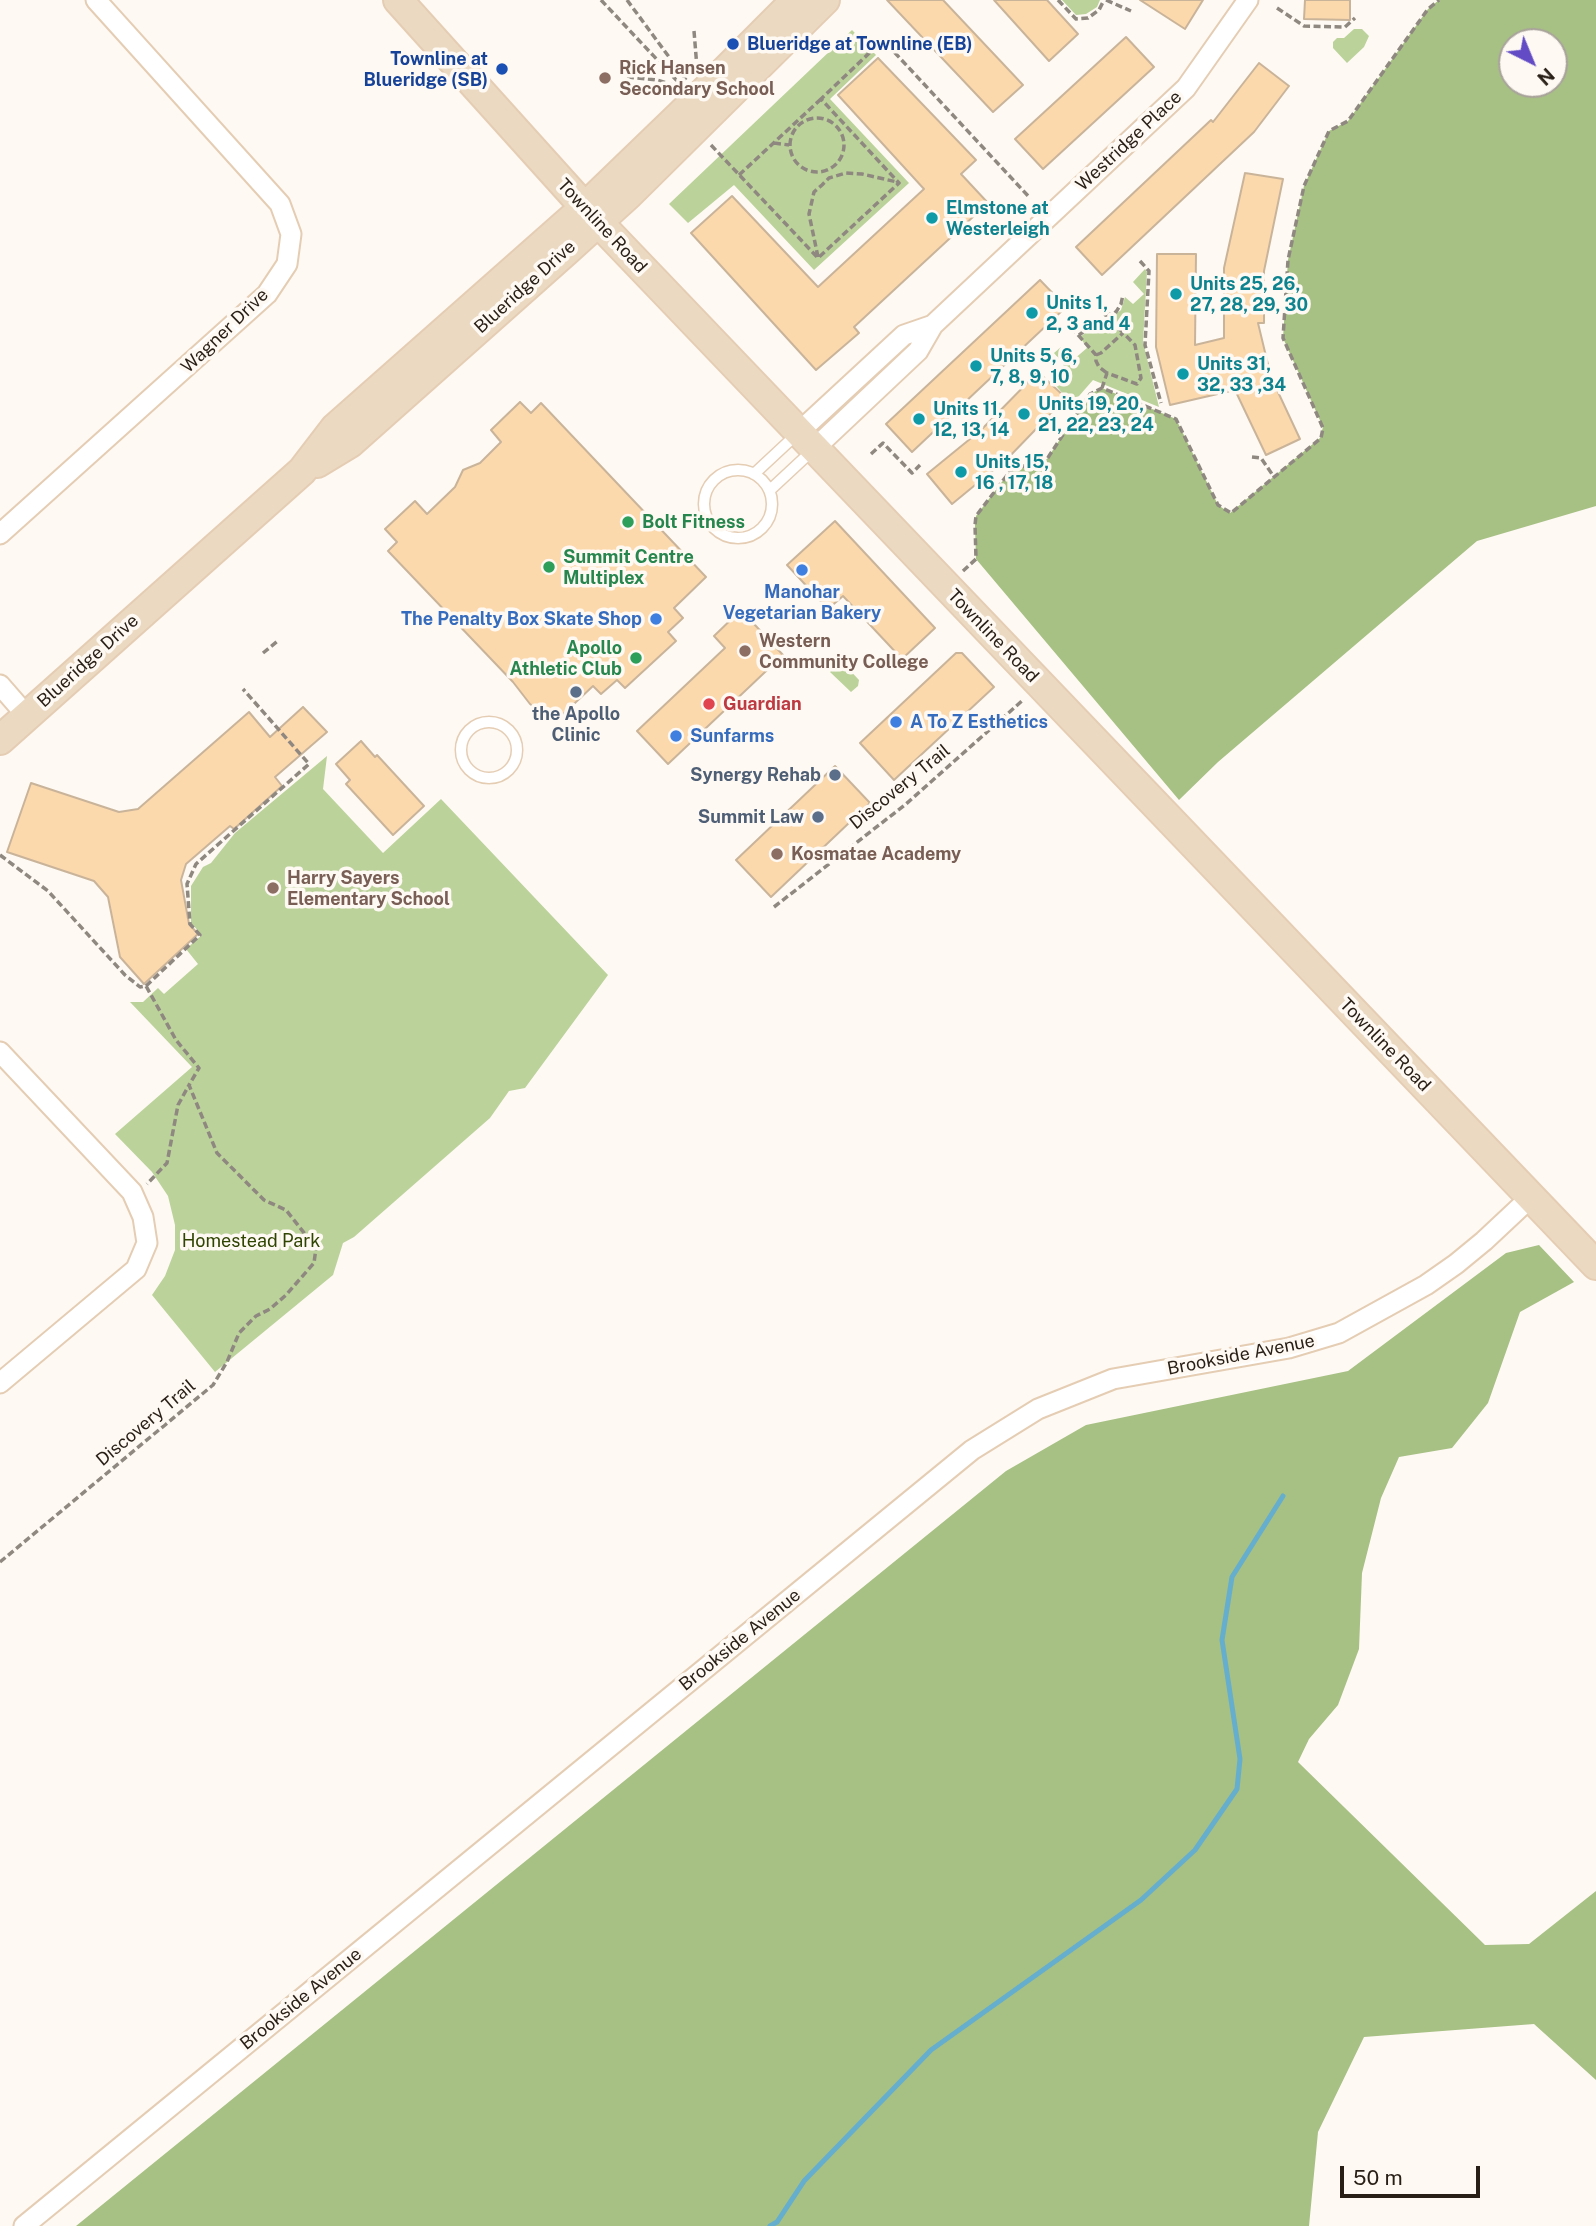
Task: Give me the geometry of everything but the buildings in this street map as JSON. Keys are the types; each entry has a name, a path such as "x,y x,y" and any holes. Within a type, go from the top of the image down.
{"street":[{"name":"Wagner Drive","path":"0,534 267,294 287,264 291,234 281,204 96,0"},
{"name":"Townline Road","path":"398,0 591,215 1596,1265"},
{"name":"Blueridge Drive","path":"591,215 690,91 796,0"},
{"name":"Blueridge Drive","path":"0,740 302,471 350,443 591,215 825,0"},
{"name":"Westridge Place","path":"806,441 904,335 933,325 1186,88 1248,0"},
{"path":"0,685 27,716"},
{"path":"0,1052 134,1196 143,1217 147,1243 136,1269 0,1383"},
{"name":"Brookside Avenue","path":"24,2226 972,1450 1038,1409 1113,1379 1289,1348 1339,1333 1426,1286 1484,1241 1531,1197"}],"lane":[{"path":"754,474 806,441"},
{"path":"770,490 806,441"},
{"path":"744,471 754,474 770,490 772,513 759,532 748,537 726,536 709,522 705,511 708,490 723,474 744,471"},
{"path":"497,723 512,733 517,756 503,775 486,778 477,776 464,763 461,754 464,736 478,724 497,723"}],"path":[{"path":"601,0 690,91"},
{"path":"627,0 690,91"},
{"path":"1058,0 1076,19 1088,18 1099,10 1105,0 1131,11"},
{"path":"1102,387 1176,419 1218,505 1231,513 1321,438 1323,428 1283,338 1287,260 1304,186 1329,131 1348,121 1428,9 1439,0"},
{"path":"1277,8 1304,26 1345,27 1355,18"},
{"path":"1317,19 1317,26"},
{"path":"690,91 697,77 694,31"},
{"path":"739,175 883,40 1030,198"},
{"path":"627,77 657,80 690,91"},
{"path":"821,99 899,183"},
{"path":"806,119 824,118 839,128 843,136 842,154 838,162 828,170 814,173 805,170 792,158 789,145 792,132 806,119 807,112"},
{"path":"707,141 818,258"},
{"path":"774,143 789,145"},
{"path":"828,170 829,178"},
{"path":"818,258 809,214 814,192 829,178 855,173 899,183"},
{"path":"818,258 899,183"},
{"path":"1140,261 1149,271 1145,345 1161,403"},
{"path":"1079,335 1105,316 1116,312 1123,295"},
{"path":"1071,327 1096,355 1099,367 1137,384 1140,382 1135,345 1097,306"},
{"path":"1096,355 1123,333"},
{"path":"946,587 976,559 976,516 1011,470 1047,459 1090,394 1102,387 1108,373"},
{"path":"871,454 883,443 912,473 920,465"},
{"path":"1252,457 1261,458 1274,477"},
{"path":"263,653 279,640"},
{"name":"Discovery Trail","path":"774,907 906,804 1040,685"},
{"path":"0,855 48,891 125,975 140,987 146,986 200,935 190,924 187,884 196,864 309,764 243,690"},
{"path":"134,1196 167,1163 178,1105 199,1068 176,1040 146,986"},
{"name":"Discovery Trail","path":"0,1562 213,1385 227,1362 239,1333 256,1316 286,1296 314,1263 316,1248 286,1210 264,1200 217,1153 189,1084"}],"green space":[{"path":"1062,0 1100,0 1097,7 1086,14 1076,15"},
{"path":"1439,0 1596,0 1596,506 1477,541 1218,762 1179,800 976,559 976,516 1011,470 1047,459 1090,394 1102,388 1176,419 1218,505 1230,513 1320,438 1323,427 1283,338 1288,260 1304,186 1329,131 1348,121 1428,9"},
{"path":"1354,29 1362,29 1369,36 1364,47 1347,63 1333,48 1333,42 1337,38 1344,38"},
{"path":"852,30 876,55 830,99 909,183 814,270 734,185 688,223 669,204"},
{"path":"1145,269 1143,342 1159,407 1093,380 1072,404 1050,379 1064,365 1054,353 1061,347 1073,360 1087,348 1080,337 1106,317 1121,310 1125,297 1133,304 1144,294 1133,282"},
{"path":"844,664 859,680 858,686 851,692 830,672 836,666"},
{"name":"Homestead Park","path":"327,756 323,789 383,853 441,799 608,975 525,1088 509,1091 490,1118 354,1237 343,1243 333,1275 215,1372 152,1295 165,1276 175,1250 175,1225 168,1196 152,1172 115,1134 192,1067 130,1002 143,1002 158,988 164,994 198,964 186,949 202,935 191,923 191,886 203,867 211,863 235,833"},
{"path":"1539,1245 1574,1282 1520,1312 1488,1403 1452,1448 1399,1457 1381,1498 1362,1573 1359,1649 1338,1705 1309,1739 1298,1762 1485,1945 1529,1944 1596,1891 1596,2080 1534,2024 1364,2037 1318,2132 1309,2226 76,2226 1006,1471 1086,1425 1348,1371 1506,1253"}],"waterway":[{"path":"770,2226 777,2222 804,2181 931,2050 1141,1900 1195,1850 1237,1789 1240,1759 1222,1640 1232,1577 1283,1496"}],"place":[{"name":"Blueridge at Townline (EB)","path":"733,44"},
{"name":"Townline at Blueridge (SB)","path":"502,69"},
{"name":"Rick Hansen Secondary School","path":"605,78"},
{"name":"Elmstone at Westerleigh","path":"932,218"},
{"name":"Units 25, 26, 27, 28, 29, 30","path":"1176,294"},
{"name":"Units 1, 2, 3 and 4","path":"1032,313"},
{"name":"Units 5, 6, 7, 8, 9, 10","path":"976,366"},
{"name":"Units 31, 32, 33 ,34","path":"1183,374"},
{"name":"Units 19, 20, 21, 22, 23, 24","path":"1024,414"},
{"name":"Units 11, 12, 13, 14","path":"919,419"},
{"name":"Units 15, 16 , 17, 18","path":"961,472"},
{"name":"Bolt Fitness","path":"628,522"},
{"name":"Summit Centre Multiplex","path":"549,567"},
{"name":"Manohar Vegetarian Bakery","path":"802,570"},
{"name":"The Penalty Box Skate Shop","path":"656,619"},
{"name":"Western Community College","path":"745,651"},
{"name":"Apollo Athletic Club","path":"636,658"},
{"name":"the Apollo Clinic","path":"576,692"},
{"name":"Guardian","path":"709,704"},
{"name":"A To Z Esthetics","path":"896,722"},
{"name":"Sunfarms","path":"676,736"},
{"name":"Synergy Rehab","path":"835,775"},
{"name":"Summit Law","path":"818,817"},
{"name":"Kosmatae Academy","path":"777,854"},
{"name":"Harry Sayers Elementary School","path":"273,888"}]}
